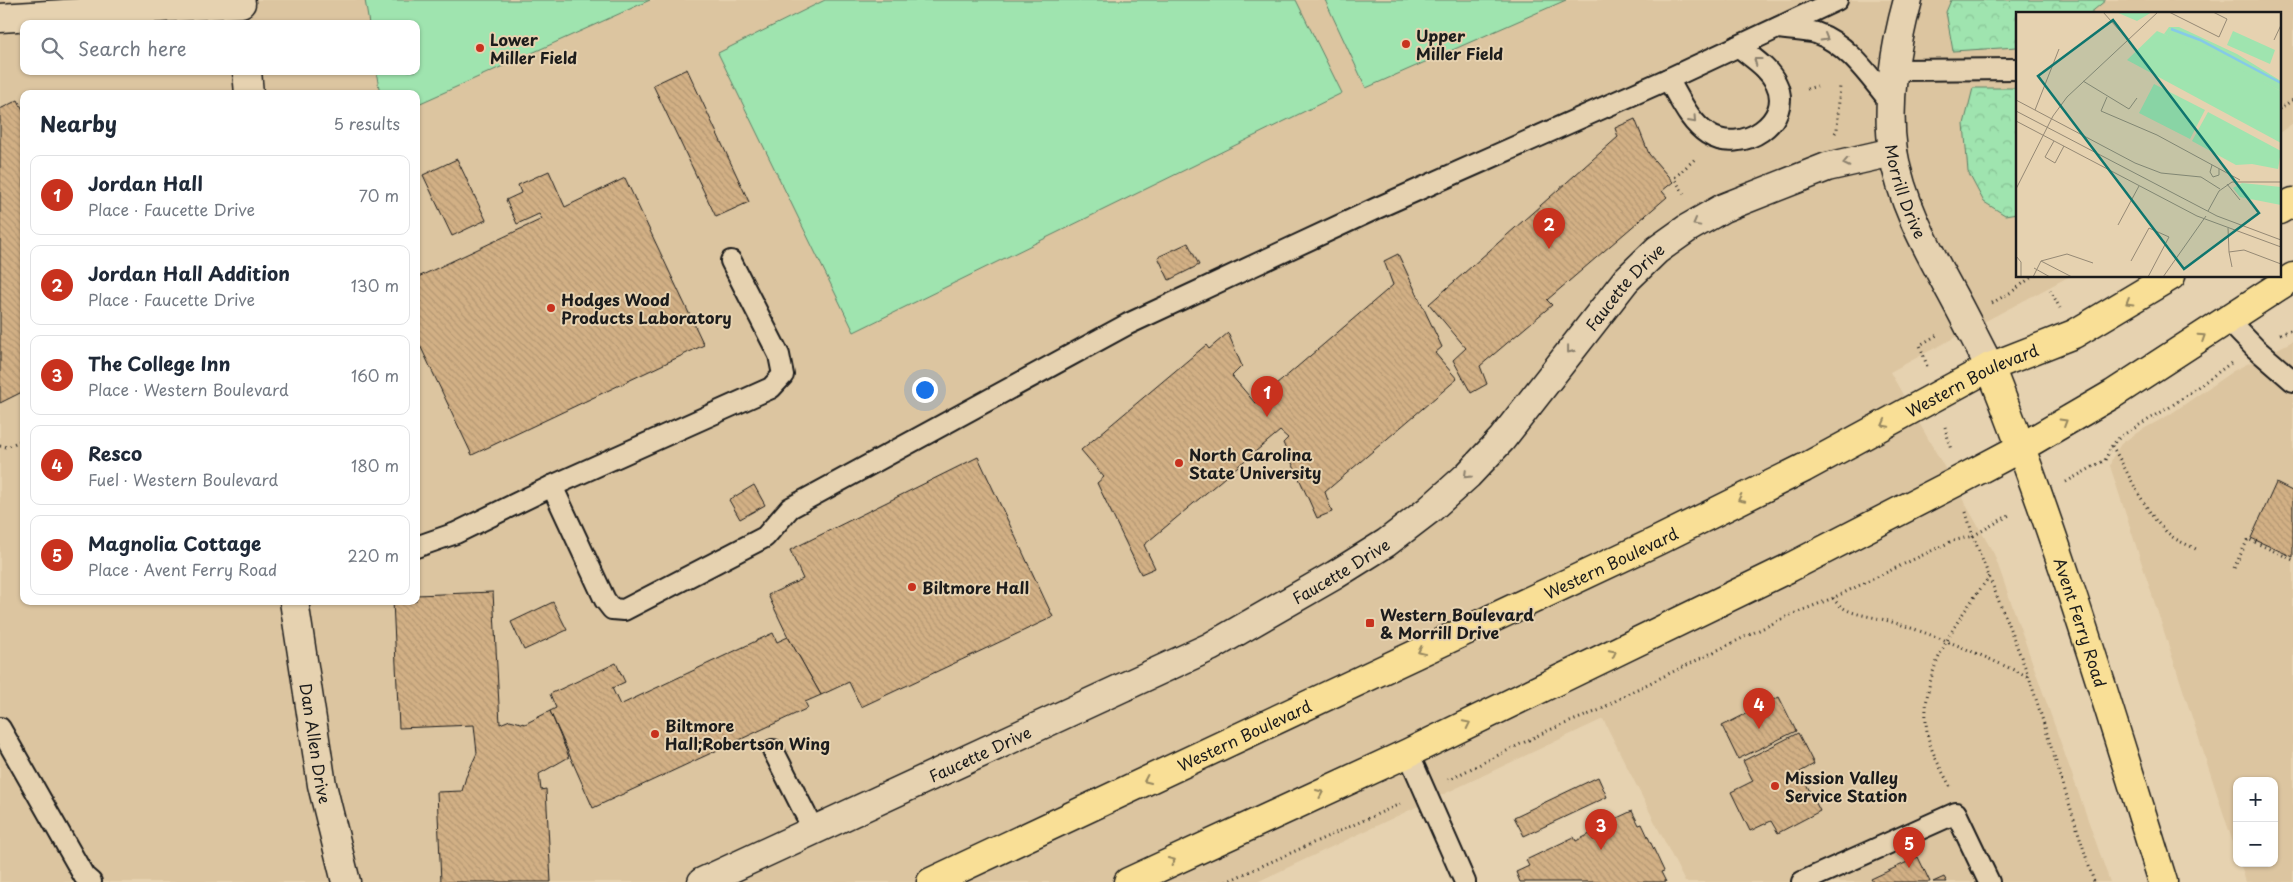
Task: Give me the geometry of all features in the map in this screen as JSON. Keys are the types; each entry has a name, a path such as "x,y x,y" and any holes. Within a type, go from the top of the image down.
{"main road":[{"path":"2280,209 2293,202"},
{"path":"1128,882 1408,753 1789,568 1958,481 2022,447 2113,394 2293,277"},
{"name":"Western Boulevard","path":"932,882 1657,541 1804,468 1990,367 2074,334 2168,278"},
{"name":"Avent Ferry Road","path":"1990,367 2022,447 2086,634 2163,882"}],"street":[{"name":"Morrill Drive","path":"1908,0 1901,26 1895,70 1891,131 1893,152 1898,174 1915,221 1990,367"},
{"path":"0,18 242,9"},
{"path":"247,75 249,90"},
{"name":"Faucette Drive","path":"702,882 1210,647 1335,575 1386,543 1468,475 1502,439 1626,280 1657,250 1688,228 1723,208 1827,167 1893,152"},
{"name":"Dan Allen Drive","path":"295,605 322,785 346,882"}],"lane":[{"path":"552,486 605,600 612,609 624,610 765,536 790,508 1128,324 1386,204 1837,0"},
{"path":"1778,28 1816,34 1841,47 1852,56 1892,104"},
{"path":"1668,78 1690,117 1708,134 1730,142 1755,138 1770,123 1778,109 1777,85 1766,68 1738,46"},
{"path":"1895,70 2016,68"},
{"path":"420,546 456,533 552,486 771,388 783,376 779,355 731,261"},
{"path":"2228,320 2255,348 2293,381"},
{"path":"0,728 84,876 91,882"},
{"path":"772,750 813,829"},
{"path":"1408,753 1465,882"},
{"path":"1802,882 1956,814 1989,882"}],"path":[{"path":"1832,135 1837,130 1840,83"},
{"path":"2280,108 2293,100"},
{"path":"1688,200 1674,178 1699,154"},
{"path":"2013,291 2030,278"},
{"path":"2281,333 2293,329"},
{"path":"1920,345 1937,396 1973,536 2029,677 2094,882"},
{"path":"2106,460 2112,445 2135,426 2170,406 2234,360"},
{"path":"0,446 7,447 20,441"},
{"path":"2112,445 2145,505 2158,523 2169,535 2196,549"},
{"path":"1457,776 1547,730 1600,710 1627,694 1788,616 1833,598 1952,541 1973,536"},
{"path":"2234,568 2248,539 2293,560"},
{"path":"1956,814 1953,794 1928,738 1926,722 1927,696 1931,677 1947,640 1964,610 1990,576"},
{"path":"1833,598 1844,610 1913,628 1947,640 2029,677"},
{"path":"1226,882 1393,807"}],"shaded area":[{"name":"North Carolina State University","path":"0,0 2293,0 2293,123 2280,132 2280,12 2016,12 2016,278 2066,278 1890,372 1994,554 2110,882 1685,882 1603,719 1257,882 0,882"},
{"path":"2293,341 2293,882 2246,882 2241,867 2278,867 2278,777 2233,777 2233,843 2110,466 2112,458 2121,444 2169,415 2233,371"}],"green space":[{"name":"Lower Miller Field","path":"365,0 650,0 420,103 420,90 379,90 377,75 420,75 420,20 368,20"},
{"path":"825,0 1296,0 1342,93 854,332 718,53"},
{"name":"Upper Miller Field","path":"1325,0 1566,0 1366,88"},
{"path":"1951,0 2106,0 2091,12 2016,12 2016,47 1953,51 1946,12"},
{"path":"1973,88 2016,88 2016,213 2005,215 1984,202 1968,172 1964,124"}],"building":[{"path":"687,69 749,202 716,217 653,85"},
{"path":"18,100 20,104 20,393 0,403 0,109"},
{"path":"1635,119 1649,154 1673,182 1662,191 1667,197 1547,300 1552,305 1480,366 1487,384 1471,393 1453,360 1466,348 1429,304 1618,137 1615,128"},
{"path":"457,159 486,220 452,236 423,175"},
{"name":"Hodges Wood Products Laboratory","path":"549,171 565,207 625,178 704,345 472,455 420,345 420,276 542,219 539,214 517,224 506,200 521,193 518,185"},
{"path":"1188,243 1199,265 1169,280 1158,257"},
{"path":"1398,254 1442,347 1435,353 1457,379 1325,492 1332,512 1317,518 1283,443 1288,438 1280,431 1144,545 1155,568 1141,574 1097,483 1104,477 1081,450 1206,345 1209,349 1228,333 1242,366 1232,376 1255,403 1393,285 1384,261"},
{"name":"Biltmore Hall","path":"978,457 1053,617 861,707 849,682 821,695 788,637 768,595 803,579 790,550"},
{"path":"2276,483 2292,491 2293,489 2293,557 2251,538"},
{"path":"754,485 765,505 740,519 729,500"},
{"path":"493,592 500,724 510,720 525,724 550,711 569,757 539,774 541,790 546,789 551,882 441,882 437,792 462,791 477,753 474,725 399,728 393,605 420,605 420,595"},
{"path":"553,602 567,630 524,650 511,622"},
{"name":"Biltmore Hall;Robertson Wing","path":"773,633 777,642 788,637 821,695 805,702 808,708 593,808 550,711 556,708 550,694 616,663 625,682 612,688 620,705"},
{"path":"1779,697 1796,731 1738,759 1722,726"},
{"name":"Mission Valley Service Station","path":"1798,733 1814,764 1800,772 1820,811 1778,833 1771,821 1750,831 1731,792 1753,781 1743,761"},
{"path":"1598,777 1607,797 1524,836 1514,817"},
{"path":"1632,811 1639,825 1642,824 1664,871 1661,872 1666,882 1520,882 1516,872 1529,866 1526,860 1574,837 1576,841 1590,834 1593,840 1606,833 1602,825"},
{"path":"1918,857 1930,882 1873,882 1871,879"},
{"path":"1944,877 1947,882 1933,882"}],"place":[{"name":"Upper Miller Field","path":"1406,44"},
{"name":"Lower Miller Field","path":"480,48"},
{"name":"Jordan Hall Addition","path":"1549,249"},
{"name":"Hodges Wood Products Laboratory","path":"551,308"},
{"name":"Jordan Hall","path":"1267,417"},
{"name":"North Carolina State University","path":"1179,463"},
{"name":"Biltmore Hall","path":"912,587"},
{"name":"Western Boulevard & Morrill Drive","path":"1370,623"},
{"name":"Resco","path":"1759,729"},
{"name":"Biltmore Hall;Robertson Wing","path":"655,734"},
{"name":"Mission Valley Service Station","path":"1775,786"},
{"name":"The College Inn","path":"1601,850"},
{"name":"Magnolia Cottage","path":"1909,868"}]}
